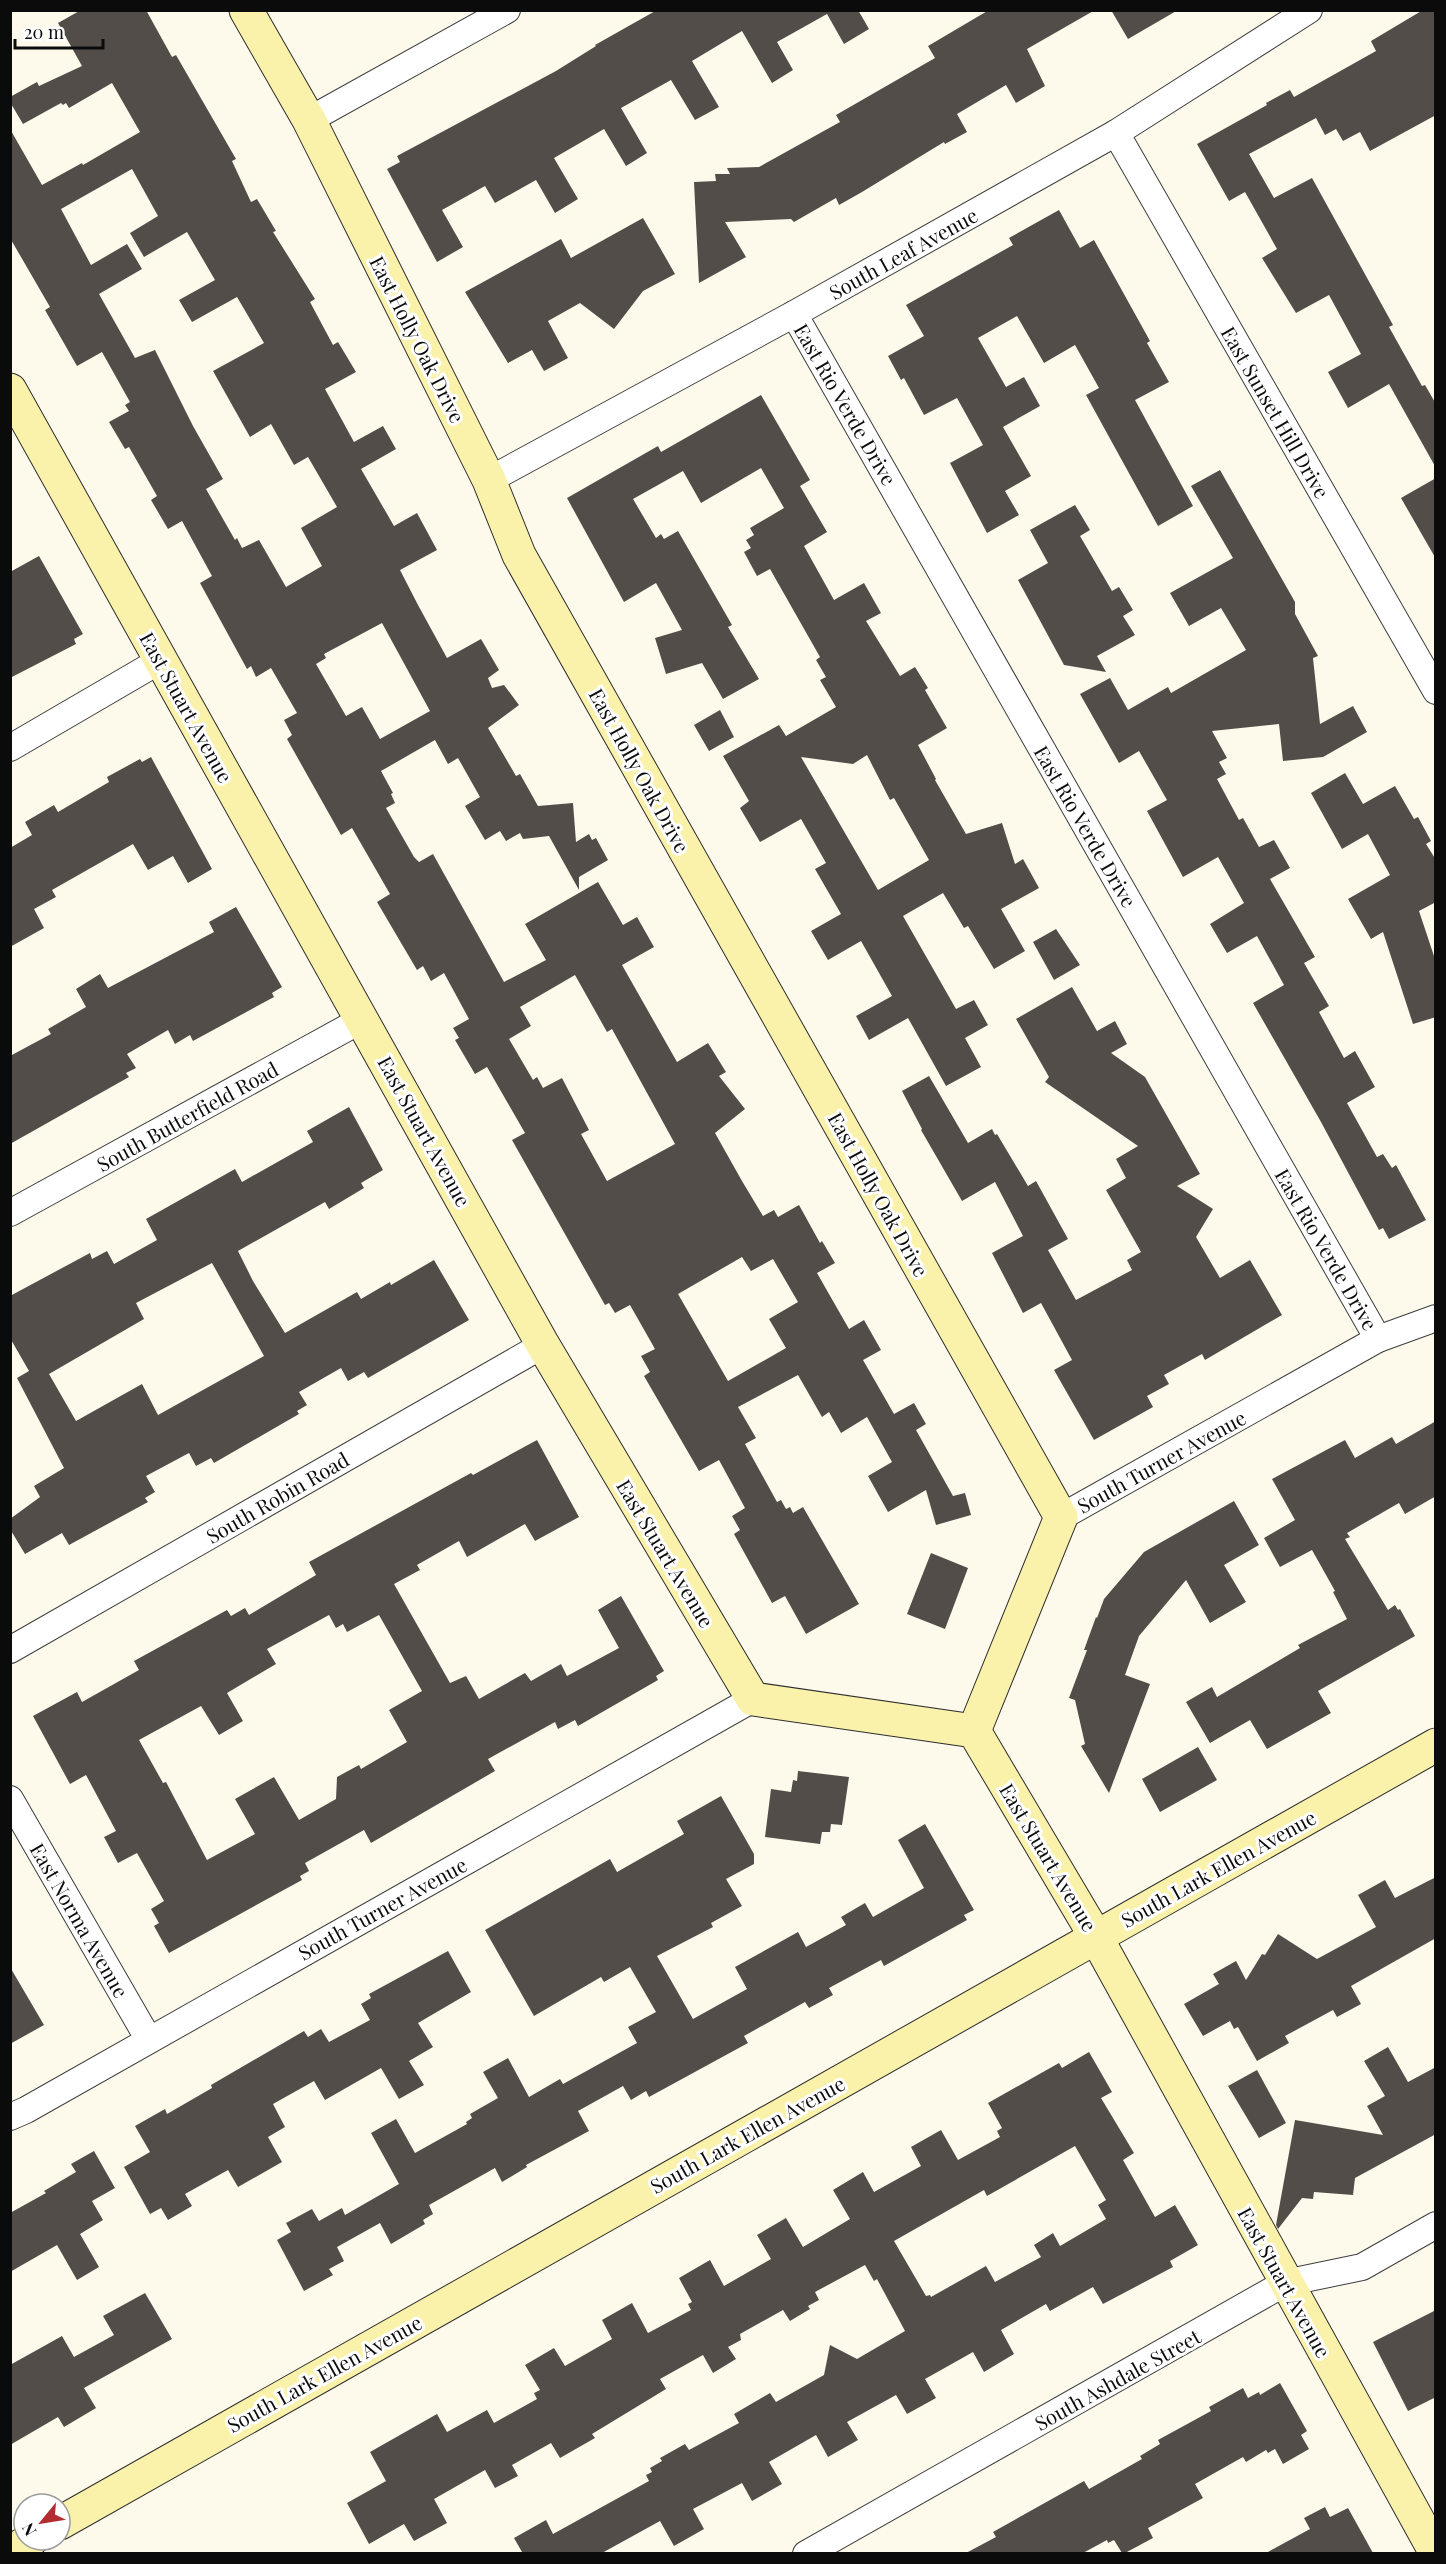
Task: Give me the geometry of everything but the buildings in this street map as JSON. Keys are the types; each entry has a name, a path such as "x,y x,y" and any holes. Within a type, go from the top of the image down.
{"street":[{"name":"East Holly Oak Drive","path":"246,10 309,120 489,480 519,555 1061,1517"},
{"path":"309,120 507,10"},
{"name":"South Leaf Avenue","path":"489,480 794,314 1116,133 1309,10"},
{"name":"East Sunset Hill Drive","path":"1116,133 1436,691"},
{"name":"East Rio Verde Drive","path":"794,314 1378,1339"},
{"name":"East Stuart Avenue","path":"10,390 543,1345 753,1699"},
{"path":"10,748 161,660"},
{"name":"South Butterfield Road","path":"10,1213 363,1019"},
{"name":"South Turner Avenue","path":"974,1731 1061,1517 1378,1339 1436,1318"},
{"name":"South Robin Road","path":"10,1650 543,1345"},
{"path":"753,1699 974,1731"},
{"name":"South Turner Avenue","path":"10,2117 753,1699"},
{"name":"East Stuart Avenue","path":"974,1731 1096,1937 1436,2553"},
{"name":"South Lark Ellen Avenue","path":"72,2516 1436,1745"},
{"name":"East Norma Avenue","path":"10,1799 149,2040"},
{"name":"South Ashdale Street","path":"806,2553 1285,2283 1362,2266 1436,2225"}]}
